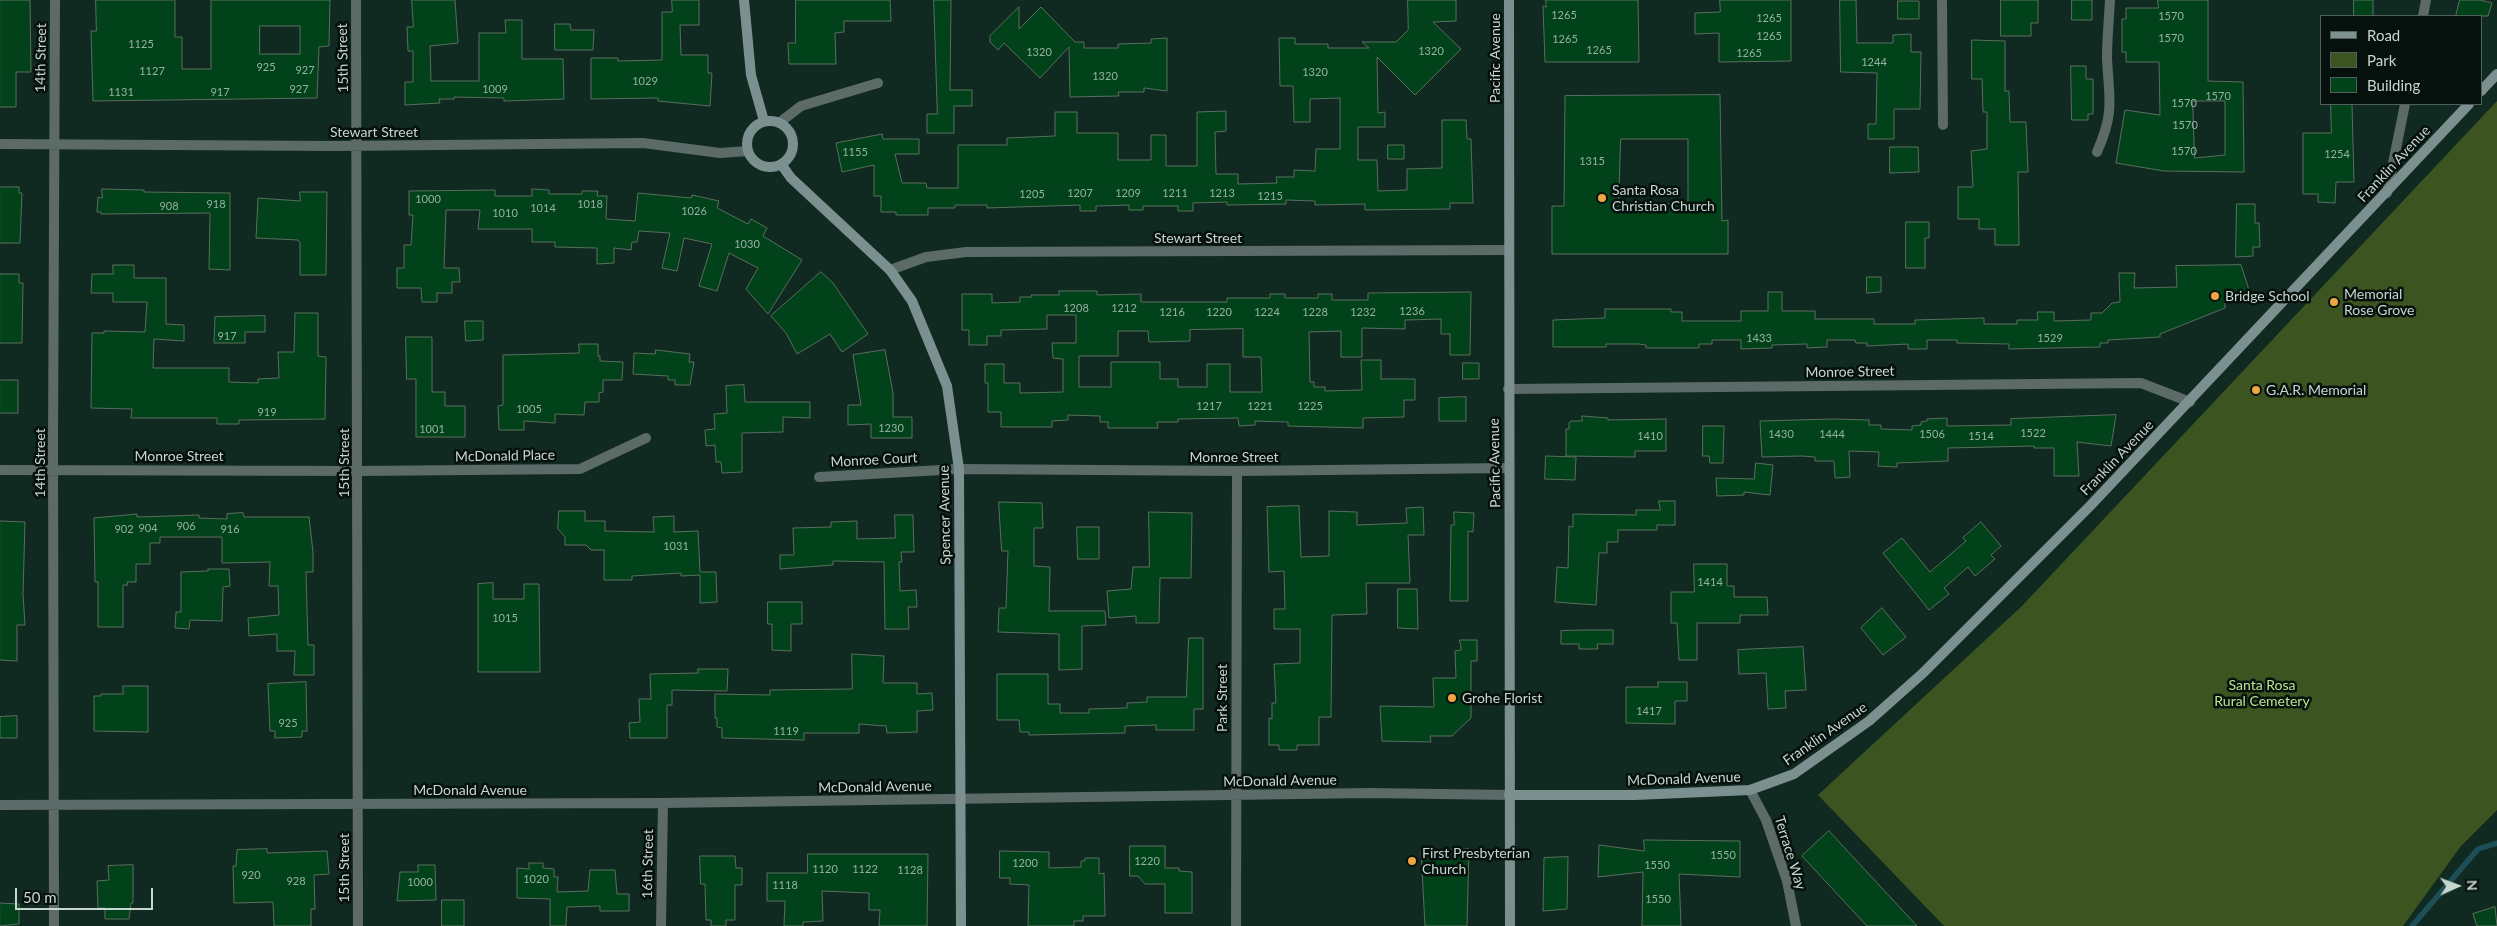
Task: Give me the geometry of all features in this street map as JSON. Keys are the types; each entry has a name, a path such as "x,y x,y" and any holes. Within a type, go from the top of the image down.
{"street":[{"name":"14th Street","path":"54,926 53,470 56,0"},
{"name":"15th Street","path":"356,0 358,145 358,926"},
{"path":"744,0 751,76 764,122"},
{"name":"Pacific Avenue","path":"1509,0 1508,468 1510,926"},
{"path":"1942,0 1943,125"},
{"path":"2097,152 2107,129 2112,106 2107,57 2110,0"},
{"path":"2423,15 2426,0"},
{"path":"2482,90 2497,74"},
{"path":"779,123 801,106 878,82"},
{"path":"2387,193 2405,105"},
{"name":"Franklin Avenue","path":"1750,790 1794,774 1869,721 1923,673 2090,506 2190,402 2468,105"},
{"path":"764,122 779,123 790,132 793,146 787,159 782,164 775,166 762,165 751,157 748,151 748,136 752,130 764,122"},
{"name":"Stewart Street","path":"0,144 358,145 643,143 720,153 748,151"},
{"name":"Spencer Avenue","path":"782,164 790,178 890,270 912,301 947,386 959,469 962,799 961,926"},
{"name":"Stewart Street","path":"890,270 926,257 966,252 1508,250"},
{"name":"Monroe Street","path":"1508,389 2141,383 2190,402"},
{"name":"McDonald Place","path":"358,471 580,469 646,438"},
{"name":"Monroe Street","path":"959,469 1237,471 1508,468"},
{"name":"Monroe Court","path":"820,477 959,469"},
{"name":"Monroe Street","path":"0,470 358,471"},
{"name":"Park Street","path":"1236,926 1237,471"},
{"name":"McDonald Avenue","path":"0,805 663,803 1370,794 1635,795 1750,790"},
{"name":"Terrace Way","path":"1750,790 1766,820 1787,881 1796,926"},
{"name":"16th Street","path":"661,926 663,803"}],"green space":[{"name":"Santa Rosa Rural Cemetery","path":"2497,101 2497,810 2461,846 2403,926 1944,926 1818,795 2021,607"}],"building":[{"path":"0,0 30,0 31,72 16,72 16,107 0,107"},
{"path":"96,0 175,0 175,37 182,37 182,69 211,69 211,0 330,0 329,46 319,47 317,98 93,101 91,31 96,31","holes":["260,26 300,26 300,54 260,54"]},
{"path":"412,0 455,0 458,43 430,46 431,81 479,81 479,33 506,33 505,20 522,20 522,59 563,59 564,99 504,101 504,98 454,97 454,99 439,99 440,103 405,105 405,82 413,82 413,51 408,51 407,27 413,27"},
{"path":"672,0 699,0 699,25 680,25 681,55 708,55 708,73 712,73 710,106 658,101 658,98 591,99 591,58 618,58 618,61 662,60 662,12 672,12"},
{"path":"796,0 890,0 891,21 844,21 844,32 835,33 836,64 789,64 788,43 795,43"},
{"path":"934,0 951,0 950,90 972,90 972,106 954,106 954,133 927,133 927,114 937,114"},
{"path":"1408,0 1456,0 1456,21 1433,22 1461,49 1415,95 1377,57 1378,113 1385,112 1385,127 1358,127 1358,160 1377,160 1378,191 1407,190 1407,169 1442,168 1442,120 1466,120 1467,139 1471,139 1473,203 1450,203 1450,209 1365,210 1365,204 1315,205 1315,201 1286,200 1286,204 1227,205 1227,202 1193,203 1193,211 1178,211 1178,206 1143,206 1143,210 1129,210 1129,205 1096,206 1096,211 1080,211 1080,205 987,208 987,205 955,205 955,208 928,208 928,215 896,215 896,212 881,212 881,196 874,196 874,165 842,172 836,143 882,134 883,139 919,139 919,154 895,154 902,183 926,183 927,188 958,188 958,145 1007,145 1007,138 1055,136 1055,112 1077,112 1077,133 1118,133 1118,160 1151,160 1151,135 1166,135 1166,166 1197,166 1197,112 1226,111 1226,131 1215,132 1216,174 1238,174 1238,184 1277,183 1276,177 1294,177 1294,170 1315,171 1316,149 1340,149 1340,98 1310,99 1310,122 1294,122 1293,86 1280,86 1279,38 1295,38 1295,44 1328,44 1328,48 1369,48 1362,42 1396,42 1408,30"},
{"path":"1546,0 1638,0 1639,62 1545,62 1543,6 1546,7"},
{"path":"1720,0 1791,0 1791,61 1719,62 1719,33 1695,34 1695,13 1720,12"},
{"path":"1840,0 1856,0 1857,43 1893,43 1893,35 1911,34 1911,52 1921,52 1920,109 1894,109 1894,139 1868,139 1868,124 1876,124 1877,73 1841,72"},
{"path":"2001,0 2038,0 2038,23 2031,23 2031,36 2001,36"},
{"path":"2072,0 2092,0 2092,20 2072,20"},
{"path":"2158,0 2208,0 2208,81 2243,82 2244,172 2164,171 2116,163 2125,110 2160,115 2159,62 2126,62 2126,52 2122,52 2122,19 2126,19 2126,8 2158,8","holes":["2193,101 2225,101 2225,155 2195,158"]},
{"path":"2354,0 2373,0 2373,15 2354,15"},
{"path":"2460,0 2480,0 2492,3 2488,16 2456,15"},
{"path":"1898,1 1919,1 1919,19 1898,19"},
{"path":"1019,7 1019,29 1041,7 1075,42 1084,42 1084,48 1118,48 1118,44 1151,43 1151,39 1167,38 1167,91 1144,88 1144,92 1118,92 1119,96 1070,97 1069,47 1040,78 1004,43 998,50 990,42 990,36"},
{"path":"555,24 570,24 571,30 594,30 593,50 555,50"},
{"path":"1972,40 2005,41 2005,91 2009,91 2010,122 2026,122 2028,172 2018,172 2019,245 1995,245 1995,229 1979,229 1979,219 1958,219 1958,187 1973,187 1971,151 1987,149 1987,112 1983,112 1982,79 1972,79"},
{"path":"2071,66 2086,66 2086,79 2093,79 2093,114 2088,114 2088,120 2072,120"},
{"path":"1720,95 1722,221 1728,220 1728,254 1552,254 1552,206 1564,206 1565,96","holes":["1621,139 1688,139 1688,203 1619,205"]},
{"path":"2331,105 2352,105 2354,182 2336,182 2335,203 2318,202 2318,194 2303,194 2303,133 2331,133"},
{"path":"1388,145 1404,145 1404,159 1388,159"},
{"path":"1890,147 1918,147 1919,172 1890,173"},
{"path":"0,187 19,187 19,193 22,193 20,243 0,243"},
{"path":"102,189 144,190 144,192 230,193 230,270 209,269 210,213 101,214 101,212 97,212 98,197 102,198"},
{"path":"532,189 549,190 549,194 582,194 582,191 598,191 597,196 607,196 606,219 635,221 638,193 691,198 692,195 719,201 717,208 748,224 751,219 767,228 763,236 802,260 768,314 746,289 758,268 729,253 717,291 699,286 712,244 684,238 677,271 662,268 670,233 639,231 637,242 632,242 631,250 614,248 614,263 597,264 597,248 555,247 555,242 532,242 532,229 478,229 480,210 446,210 444,268 459,268 460,282 452,282 452,293 437,293 437,302 422,302 421,288 397,288 397,268 404,268 404,245 411,245 413,215 409,215 409,191 495,190 495,196 532,196"},
{"path":"300,192 327,192 326,275 300,275 300,243 298,240 256,238 258,198 300,201"},
{"path":"2237,204 2255,204 2255,223 2259,223 2260,247 2253,247 2253,256 2236,257"},
{"path":"1906,222 1929,222 1929,238 1925,238 1925,268 1906,268"},
{"path":"113,265 134,265 134,278 166,278 166,324 184,325 184,341 154,339 153,368 229,368 229,382 258,383 258,379 279,378 278,352 294,352 295,313 318,313 318,356 326,357 325,419 239,420 239,424 217,424 217,418 131,418 132,409 91,408 92,333 104,333 104,331 145,332 147,302 113,302 113,293 91,293 92,274 113,274"},
{"path":"2241,265 2250,293 2225,302 2225,308 2160,334 2160,337 2108,340 2108,343 2100,343 2100,347 2009,349 2009,344 1957,343 1957,340 1927,340 1927,349 1908,349 1908,344 1867,346 1867,343 1856,343 1855,340 1827,340 1827,347 1807,348 1807,344 1772,345 1772,348 1741,349 1741,340 1712,340 1712,344 1699,344 1699,348 1646,348 1646,345 1638,344 1606,344 1606,347 1553,347 1553,320 1605,318 1605,309 1671,309 1671,312 1682,312 1682,321 1741,321 1741,311 1768,311 1768,292 1782,292 1782,311 1815,311 1815,319 1874,319 1874,324 1915,324 1915,320 1984,318 1984,324 2017,324 2017,320 2038,320 2037,312 2054,312 2054,321 2091,320 2091,313 2102,313 2112,303 2120,302 2119,273 2135,273 2134,288 2177,287 2176,266"},
{"path":"821,272 833,283 868,334 842,352 830,334 797,354 786,333 771,316"},
{"path":"0,274 19,274 19,283 23,283 22,343 0,343"},
{"path":"1867,277 1881,277 1881,292 1867,293"},
{"path":"1059,291 1097,291 1097,295 1141,294 1141,302 1227,302 1227,298 1270,298 1270,294 1285,294 1285,298 1318,298 1318,294 1332,294 1332,300 1368,300 1368,293 1471,292 1470,355 1450,355 1450,334 1441,334 1441,319 1405,320 1405,329 1362,328 1362,357 1341,357 1341,331 1309,332 1310,382 1314,382 1314,387 1325,387 1325,391 1362,390 1361,360 1381,360 1381,379 1415,379 1415,400 1404,400 1404,417 1363,418 1363,428 1288,426 1288,422 1255,421 1255,425 1239,426 1238,418 1178,419 1178,422 1157,422 1158,428 1108,428 1108,422 1100,422 1100,416 1068,415 1068,420 1052,421 1052,427 1001,427 1001,412 988,412 988,383 985,383 985,364 1004,364 1004,383 1020,383 1020,393 1063,392 1063,359 1053,358 1052,343 1076,343 1076,315 1047,315 1047,329 1001,330 1001,336 987,336 987,345 969,345 969,330 962,330 962,294 992,294 992,303 1020,302 1020,297 1032,297 1031,295 1059,295","holes":["1243,329 1243,357 1261,357 1262,392 1230,392 1230,364 1207,364 1207,387 1178,387 1178,379 1160,379 1160,362 1111,362 1111,387 1079,387 1079,356 1118,356 1118,331 1148,331 1149,342 1190,341 1190,330"]},
{"path":"265,316 265,332 245,332 245,343 214,343 215,317"},
{"path":"465,321 483,321 483,340 466,341"},
{"path":"406,337 432,337 432,392 445,392 445,406 465,406 465,437 416,437 416,379 407,379"},
{"path":"579,344 598,344 600,361 623,362 622,380 603,380 603,392 599,393 599,402 585,402 584,415 555,414 555,423 524,421 524,430 499,430 498,406 503,405 503,355 579,353"},
{"path":"656,350 690,354 689,362 694,362 690,385 675,385 675,380 668,380 668,376 633,374 634,353 655,354"},
{"path":"885,350 893,393 893,417 912,417 912,438 871,438 871,424 848,425 848,405 861,405 853,355"},
{"path":"1463,363 1479,363 1479,379 1463,379"},
{"path":"0,380 18,380 18,413 0,413"},
{"path":"744,385 745,402 810,402 810,418 783,417 783,432 742,433 742,472 722,473 721,462 716,462 715,445 706,446 705,430 715,429 714,414 727,413 726,386"},
{"path":"1466,397 1466,421 1439,421 1439,398"},
{"path":"2116,415 2111,446 2077,442 2079,476 2054,476 2054,448 2034,448 2034,446 1948,448 1948,461 1897,463 1897,467 1878,466 1879,452 1849,451 1850,477 1835,478 1834,461 1815,461 1815,457 1802,456 1762,457 1760,421 1869,420 1869,425 1881,425 1881,429 1912,430 1912,426 1921,425 1921,422 1927,421 1927,419 1947,418 1947,426 2011,425 2011,419"},
{"path":"1582,416 1608,418 1608,420 1666,419 1666,451 1635,451 1635,457 1566,456 1566,429 1569,429 1571,421 1582,421"},
{"path":"1703,426 1724,426 1723,463 1710,463 1709,456 1703,456"},
{"path":"1546,456 1576,457 1575,480 1545,479"},
{"path":"1756,463 1773,465 1770,495 1744,492 1744,495 1717,496 1716,478 1754,479"},
{"path":"1659,501 1675,501 1675,525 1657,525 1657,530 1618,530 1618,542 1607,542 1607,553 1599,553 1596,605 1555,602 1557,567 1568,568 1569,526 1573,527 1573,514 1636,515 1636,510 1660,510"},
{"path":"999,502 1042,503 1043,528 1034,528 1034,566 1050,567 1049,611 1105,611 1106,625 1082,626 1082,669 1059,670 1059,634 998,632 999,608 1006,608 1008,551 1002,551"},
{"path":"1299,506 1301,557 1329,556 1329,511 1357,512 1357,525 1407,523 1406,508 1423,507 1424,535 1408,535 1410,583 1366,583 1367,614 1332,615 1331,717 1319,717 1319,745 1297,745 1297,750 1279,750 1279,745 1269,745 1269,718 1272,719 1272,703 1276,703 1274,664 1300,663 1300,629 1274,629 1274,609 1285,609 1284,571 1269,572 1267,507"},
{"path":"559,511 585,511 585,521 605,521 605,531 654,532 653,517 674,516 674,532 698,531 700,572 716,572 717,602 700,603 700,575 681,576 681,573 632,576 632,580 604,580 604,550 591,550 586,545 565,545 565,537 558,529"},
{"path":"1149,512 1192,513 1191,578 1160,578 1159,623 1136,623 1136,616 1109,618 1107,591 1131,589 1133,567 1149,567"},
{"path":"1454,512 1474,513 1473,532 1468,531 1468,601 1450,601 1451,525 1454,525"},
{"path":"243,513 244,517 309,517 313,572 306,572 308,645 314,645 314,675 294,675 295,651 277,651 277,634 249,636 248,618 279,615 278,586 269,586 270,562 222,563 222,537 160,537 160,543 150,543 150,564 136,564 136,582 127,582 128,585 123,585 123,627 98,627 98,582 95,582 94,518 137,514 137,517 199,515 199,518 227,519 227,514"},
{"path":"895,515 913,515 914,552 901,552 902,562 899,562 900,591 916,590 917,607 908,607 909,629 885,629 884,562 833,561 833,565 780,569 780,555 794,555 793,528 831,527 831,522 857,521 857,539 895,538"},
{"path":"0,521 25,522 23,594 25,625 17,625 17,661 0,660"},
{"path":"1981,522 2001,546 1991,555 1995,559 1975,576 1968,567 1944,588 1949,594 1929,610 1883,553 1902,538 1930,572 1966,541 1963,538"},
{"path":"1077,527 1099,527 1099,559 1078,559"},
{"path":"1694,564 1727,564 1727,586 1734,586 1734,597 1767,597 1768,615 1740,615 1740,623 1697,623 1697,660 1679,660 1677,623 1671,623 1671,592 1694,592"},
{"path":"208,569 229,569 230,586 223,587 222,621 190,620 189,629 175,628 176,612 181,612 181,572 208,571"},
{"path":"493,583 493,599 524,599 524,584 539,584 540,672 478,672 478,584"},
{"path":"1398,589 1417,589 1418,629 1398,628"},
{"path":"768,602 802,602 802,624 791,624 791,651 772,650 772,624 768,624"},
{"path":"1882,608 1906,637 1883,655 1861,628"},
{"path":"1613,630 1613,644 1597,644 1598,649 1579,649 1579,644 1561,644 1561,631"},
{"path":"1189,638 1203,638 1203,709 1194,709 1194,730 1156,730 1156,725 1125,726 1125,733 1029,735 1029,732 1020,732 1019,720 997,720 997,674 1048,674 1048,704 1060,704 1060,713 1089,713 1089,709 1127,708 1127,703 1147,702 1147,697 1186,697"},
{"path":"1460,640 1477,640 1477,661 1471,661 1471,718 1452,736 1430,736 1431,742 1382,741 1380,706 1434,707 1433,678 1456,678 1455,651 1461,650"},
{"path":"1803,647 1806,690 1785,691 1786,708 1768,709 1766,673 1739,674 1738,650"},
{"path":"852,654 884,656 883,683 917,683 917,694 932,693 933,710 917,711 917,732 887,733 886,726 859,724 859,733 804,733 804,740 722,738 722,728 717,727 717,718 715,718 715,694 770,695 770,690 852,689"},
{"path":"698,669 728,669 727,691 672,690 672,705 667,705 667,738 630,738 629,723 640,722 639,699 651,699 650,674 698,673"},
{"path":"306,682 307,731 302,731 302,737 275,738 275,731 270,731 268,684"},
{"path":"1658,682 1687,682 1687,701 1675,701 1675,724 1626,723 1626,687 1658,687"},
{"path":"123,686 148,686 148,732 94,731 94,696 101,696 101,694 123,694"},
{"path":"17,716 17,738 0,738 0,717"},
{"path":"1829,831 1917,926 1867,926 1802,856"},
{"path":"1644,840 1740,841 1740,877 1679,874 1681,926 1642,926 1643,872 1598,877 1599,845 1644,851"},
{"path":"1130,846 1165,846 1165,868 1179,868 1179,871 1192,872 1192,913 1165,913 1165,884 1145,884 1138,876 1130,876"},
{"path":"267,849 267,853 327,851 329,874 314,875 315,909 311,909 311,926 274,926 273,902 234,903 233,866 236,866 237,850"},
{"path":"1469,849 1467,926 1425,926 1421,851"},
{"path":"1000,851 1049,852 1049,868 1081,867 1081,861 1085,861 1085,858 1099,858 1099,874 1104,873 1105,916 1083,916 1083,921 1074,921 1074,926 1028,926 1029,885 1010,884 1010,878 1000,878"},
{"path":"808,854 928,854 927,926 879,926 880,910 869,910 869,893 822,891 823,921 803,922 803,926 784,926 785,901 767,901 767,873 807,873"},
{"path":"700,856 735,856 736,868 742,868 742,885 735,885 735,920 726,920 726,926 711,926 711,920 706,920 705,884 701,884"},
{"path":"1568,857 1567,909 1543,911 1544,858"},
{"path":"529,863 543,863 543,868 554,869 554,877 558,877 557,892 588,891 590,870 615,870 617,894 629,894 629,911 600,911 600,906 567,907 566,926 550,926 550,899 517,898 517,868 529,869"},
{"path":"133,865 133,903 131,903 129,919 105,919 105,908 98,908 97,881 109,880 108,866"},
{"path":"418,865 435,865 436,900 397,901 400,872 418,872"},
{"path":"442,900 464,900 464,926 442,926"},
{"path":"0,903 19,904 19,924 0,926"},
{"path":"2495,907 2497,926 2477,926 2473,914"}],"waterway":[{"path":"2412,926 2478,849 2497,843"}],"place":[{"name":"Santa Rosa Christian Church","path":"1602,198"},
{"name":"Bridge School","path":"2215,296"},
{"name":"Memorial Rose Grove","path":"2334,302"},
{"name":"G.A.R. Memorial","path":"2256,390"},
{"name":"Grohe Florist","path":"1452,698"},
{"name":"First Presbyterian Church","path":"1412,861"}]}
